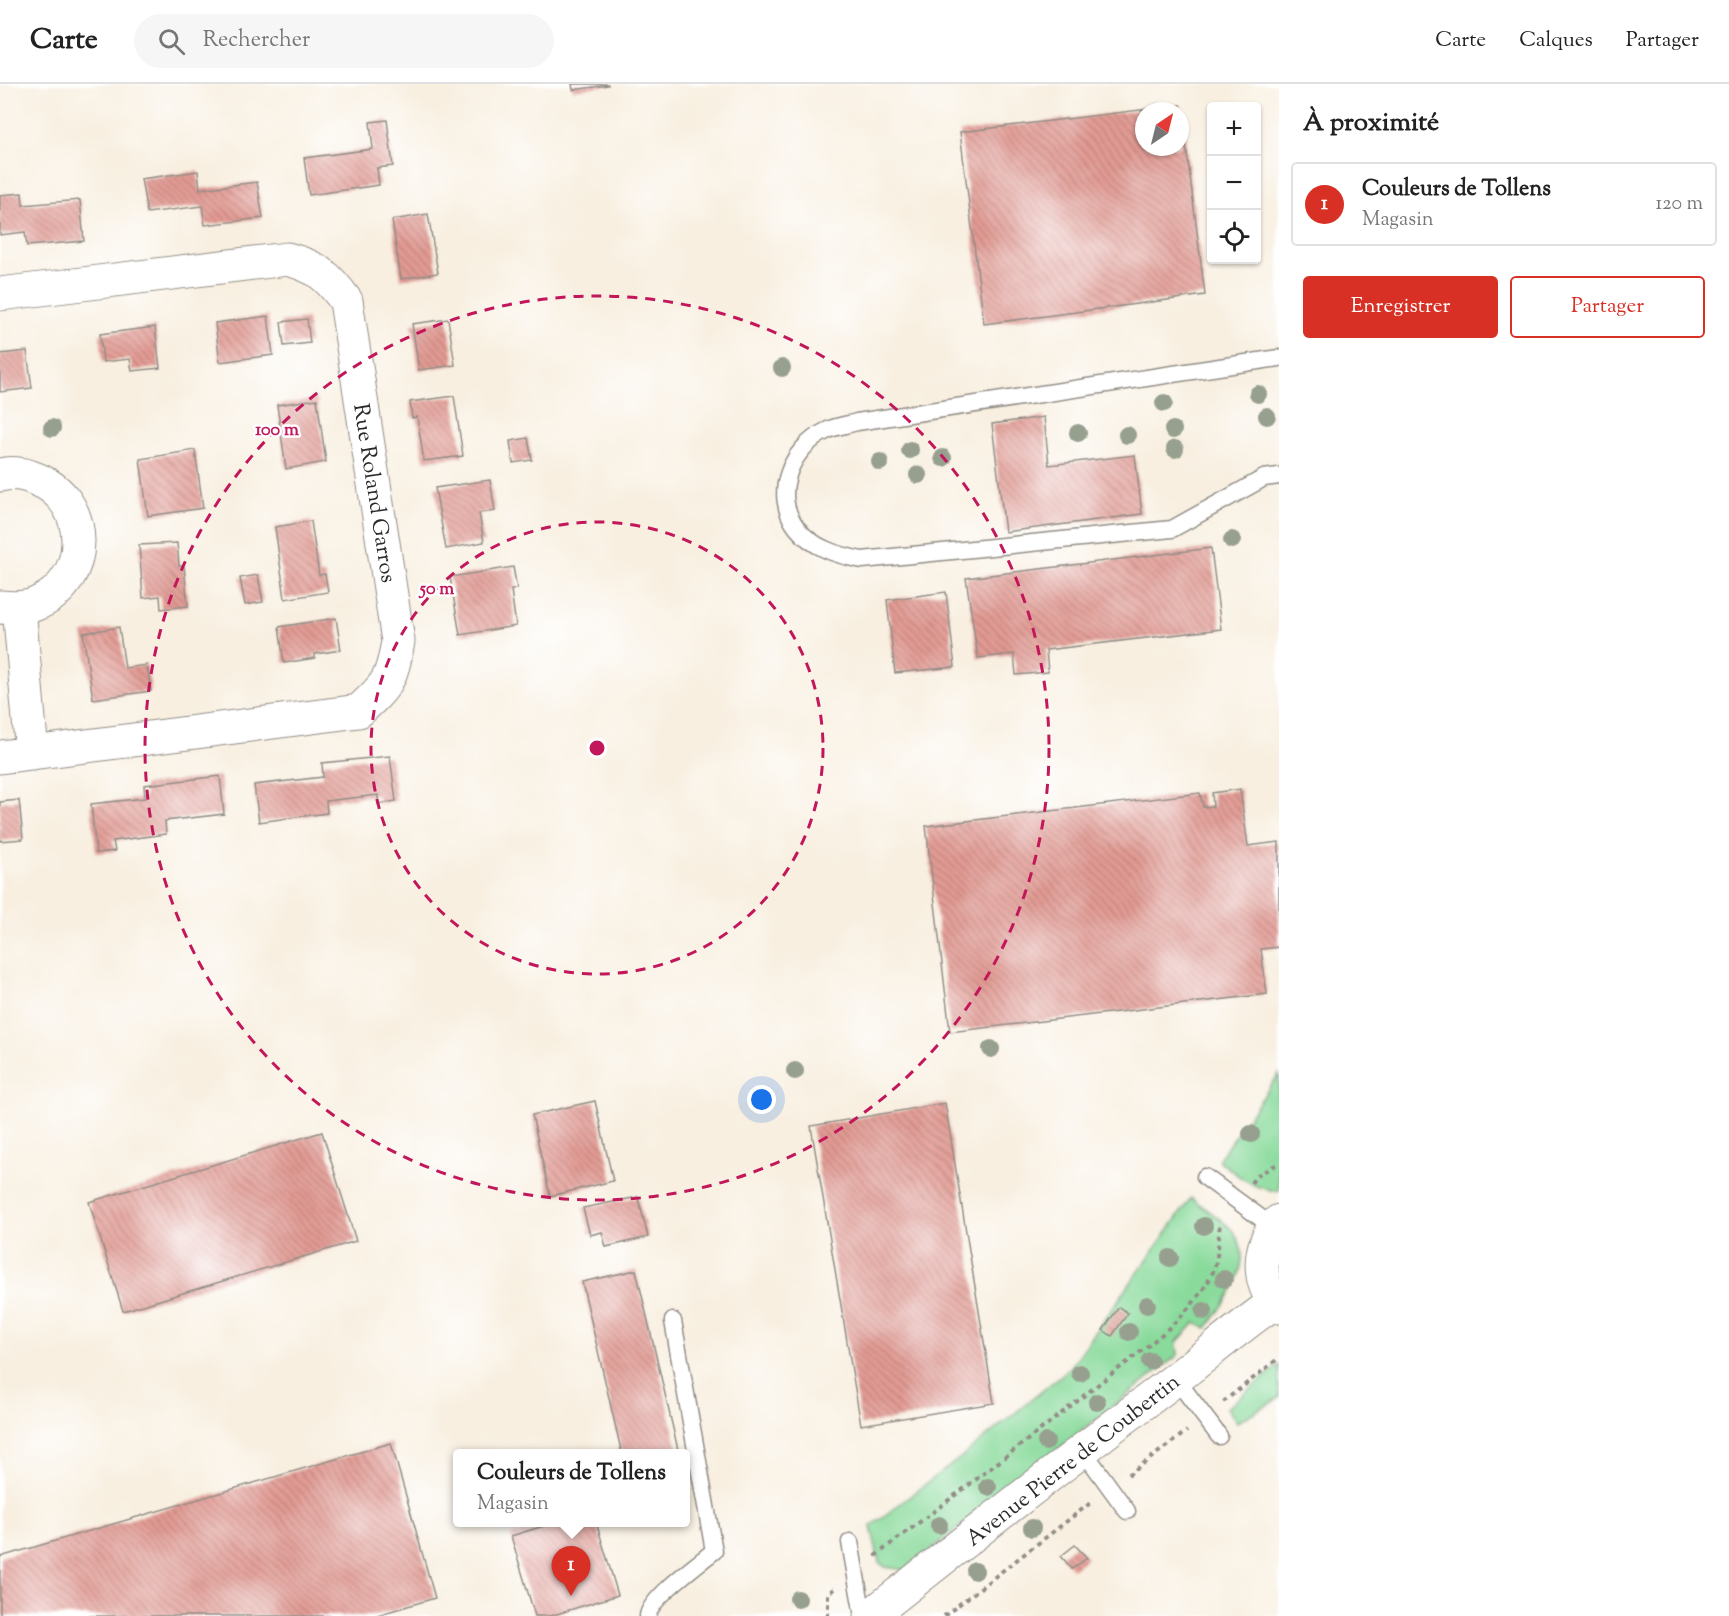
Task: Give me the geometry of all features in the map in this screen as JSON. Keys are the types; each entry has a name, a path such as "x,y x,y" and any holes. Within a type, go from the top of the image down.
{"street":[{"name":"Rue Roland Garros","path":"0,294 287,259 309,264 330,279 346,301 398,641 394,669 382,690 359,711 0,758"},
{"path":"0,475 24,474 43,481 59,492 73,512 79,533 78,558 70,575 55,593 37,604 9,608 32,753"},
{"name":"Avenue Pierre de Coubertin","path":"870,1616 1245,1323 1277,1305 1265,1285 1261,1265 1264,1245 1276,1224"}],"lane":[{"path":"1279,358 857,422 827,430 808,442 794,459 787,481 786,507 797,527 814,543 834,554 861,560 1172,529 1264,478 1279,476"},
{"path":"1204,1177 1276,1224"},
{"path":"648,1616 648,1609 674,1583 714,1551 673,1321"},
{"path":"1176,1379 1219,1436"},
{"path":"1082,1449 1127,1511"},
{"path":"850,1542 863,1616"}],"path":[{"path":"1249,1185 1256,1176 1279,1162"},
{"path":"826,1616 828,1614 828,1593 1069,1408 1155,1339 1184,1312 1211,1277 1215,1266 1220,1222"}],"green space":[{"path":"1279,1074 1279,1191 1253,1185 1218,1160"},
{"path":"1191,1198 1232,1230 1239,1242 1242,1255 1241,1268 1230,1294 1207,1328 1195,1323 1177,1342 1178,1355 905,1570 885,1567 879,1562 871,1526 964,1455 1070,1368"},
{"path":"1279,1365 1279,1398 1237,1422 1227,1408"}],"building":[{"path":"572,84 608,84 608,85 573,90"},
{"path":"1135,111 1135,156 1187,156 1205,295 984,324 960,132"},
{"path":"387,120 393,166 377,168 379,185 309,195 304,158 373,149 370,122"},
{"path":"198,171 200,189 257,182 263,218 205,225 202,206 147,213 141,179"},
{"path":"22,193 23,205 80,200 84,241 27,246 25,232 0,235 0,195"},
{"path":"428,214 438,273 401,279 392,220"},
{"path":"268,316 273,355 220,362 215,323"},
{"path":"307,319 310,343 284,346 281,322"},
{"path":"448,319 455,365 419,370 412,324"},
{"path":"155,327 160,368 132,371 130,359 103,362 100,334"},
{"path":"27,351 32,388 0,392 0,354"},
{"path":"454,396 463,456 424,461 417,417 412,418 410,402"},
{"path":"317,399 326,462 286,469 277,405"},
{"path":"1044,417 1049,465 1135,455 1142,514 1005,532 992,424"},
{"path":"528,438 532,460 513,463 510,441"},
{"path":"195,450 203,508 148,516 140,459"},
{"path":"490,480 495,511 479,513 484,542 446,549 435,488"},
{"path":"311,521 319,575 325,574 328,592 285,599 275,527"},
{"path":"177,543 179,566 184,566 188,606 161,609 160,596 143,598 139,545"},
{"path":"1211,548 1221,629 1046,650 1048,672 1016,675 1014,654 978,658 966,578"},
{"path":"513,567 517,589 511,590 516,626 460,635 450,577"},
{"path":"258,575 263,602 245,605 240,578"},
{"path":"946,592 955,667 895,673 887,600"},
{"path":"336,618 341,650 315,654 315,658 284,663 279,627"},
{"path":"119,627 125,668 147,665 151,691 93,699 83,633"},
{"path":"390,756 396,801 378,804 378,795 326,801 327,813 259,822 254,785 323,777 322,763"},
{"path":"220,776 224,814 165,821 166,834 113,841 115,851 96,853 91,804 145,798 144,785"},
{"path":"1240,789 1248,846 1279,842 1279,947 1261,949 1267,994 950,1032 926,826 1200,793 1203,807 1213,806 1212,793"},
{"path":"19,800 23,839 0,841 0,802"},
{"path":"595,1101 613,1181 550,1196 532,1115"},
{"path":"945,1103 994,1403 861,1425 811,1126"},
{"path":"322,1132 356,1241 123,1311 89,1202"},
{"path":"638,1197 648,1237 606,1247 602,1232 590,1235 583,1208"},
{"path":"636,1270 678,1449 621,1449 582,1282"},
{"path":"1119,1307 1128,1313 1112,1336 1103,1330"},
{"path":"391,1443 435,1598 374,1616 0,1616 0,1557"},
{"path":"541,1527 598,1527 618,1595 550,1616 535,1616 511,1536"},
{"path":"1075,1545 1087,1558 1072,1569 1061,1556"}],"place":[{"name":"Couleurs de Tollens","path":"571,1596"}]}
